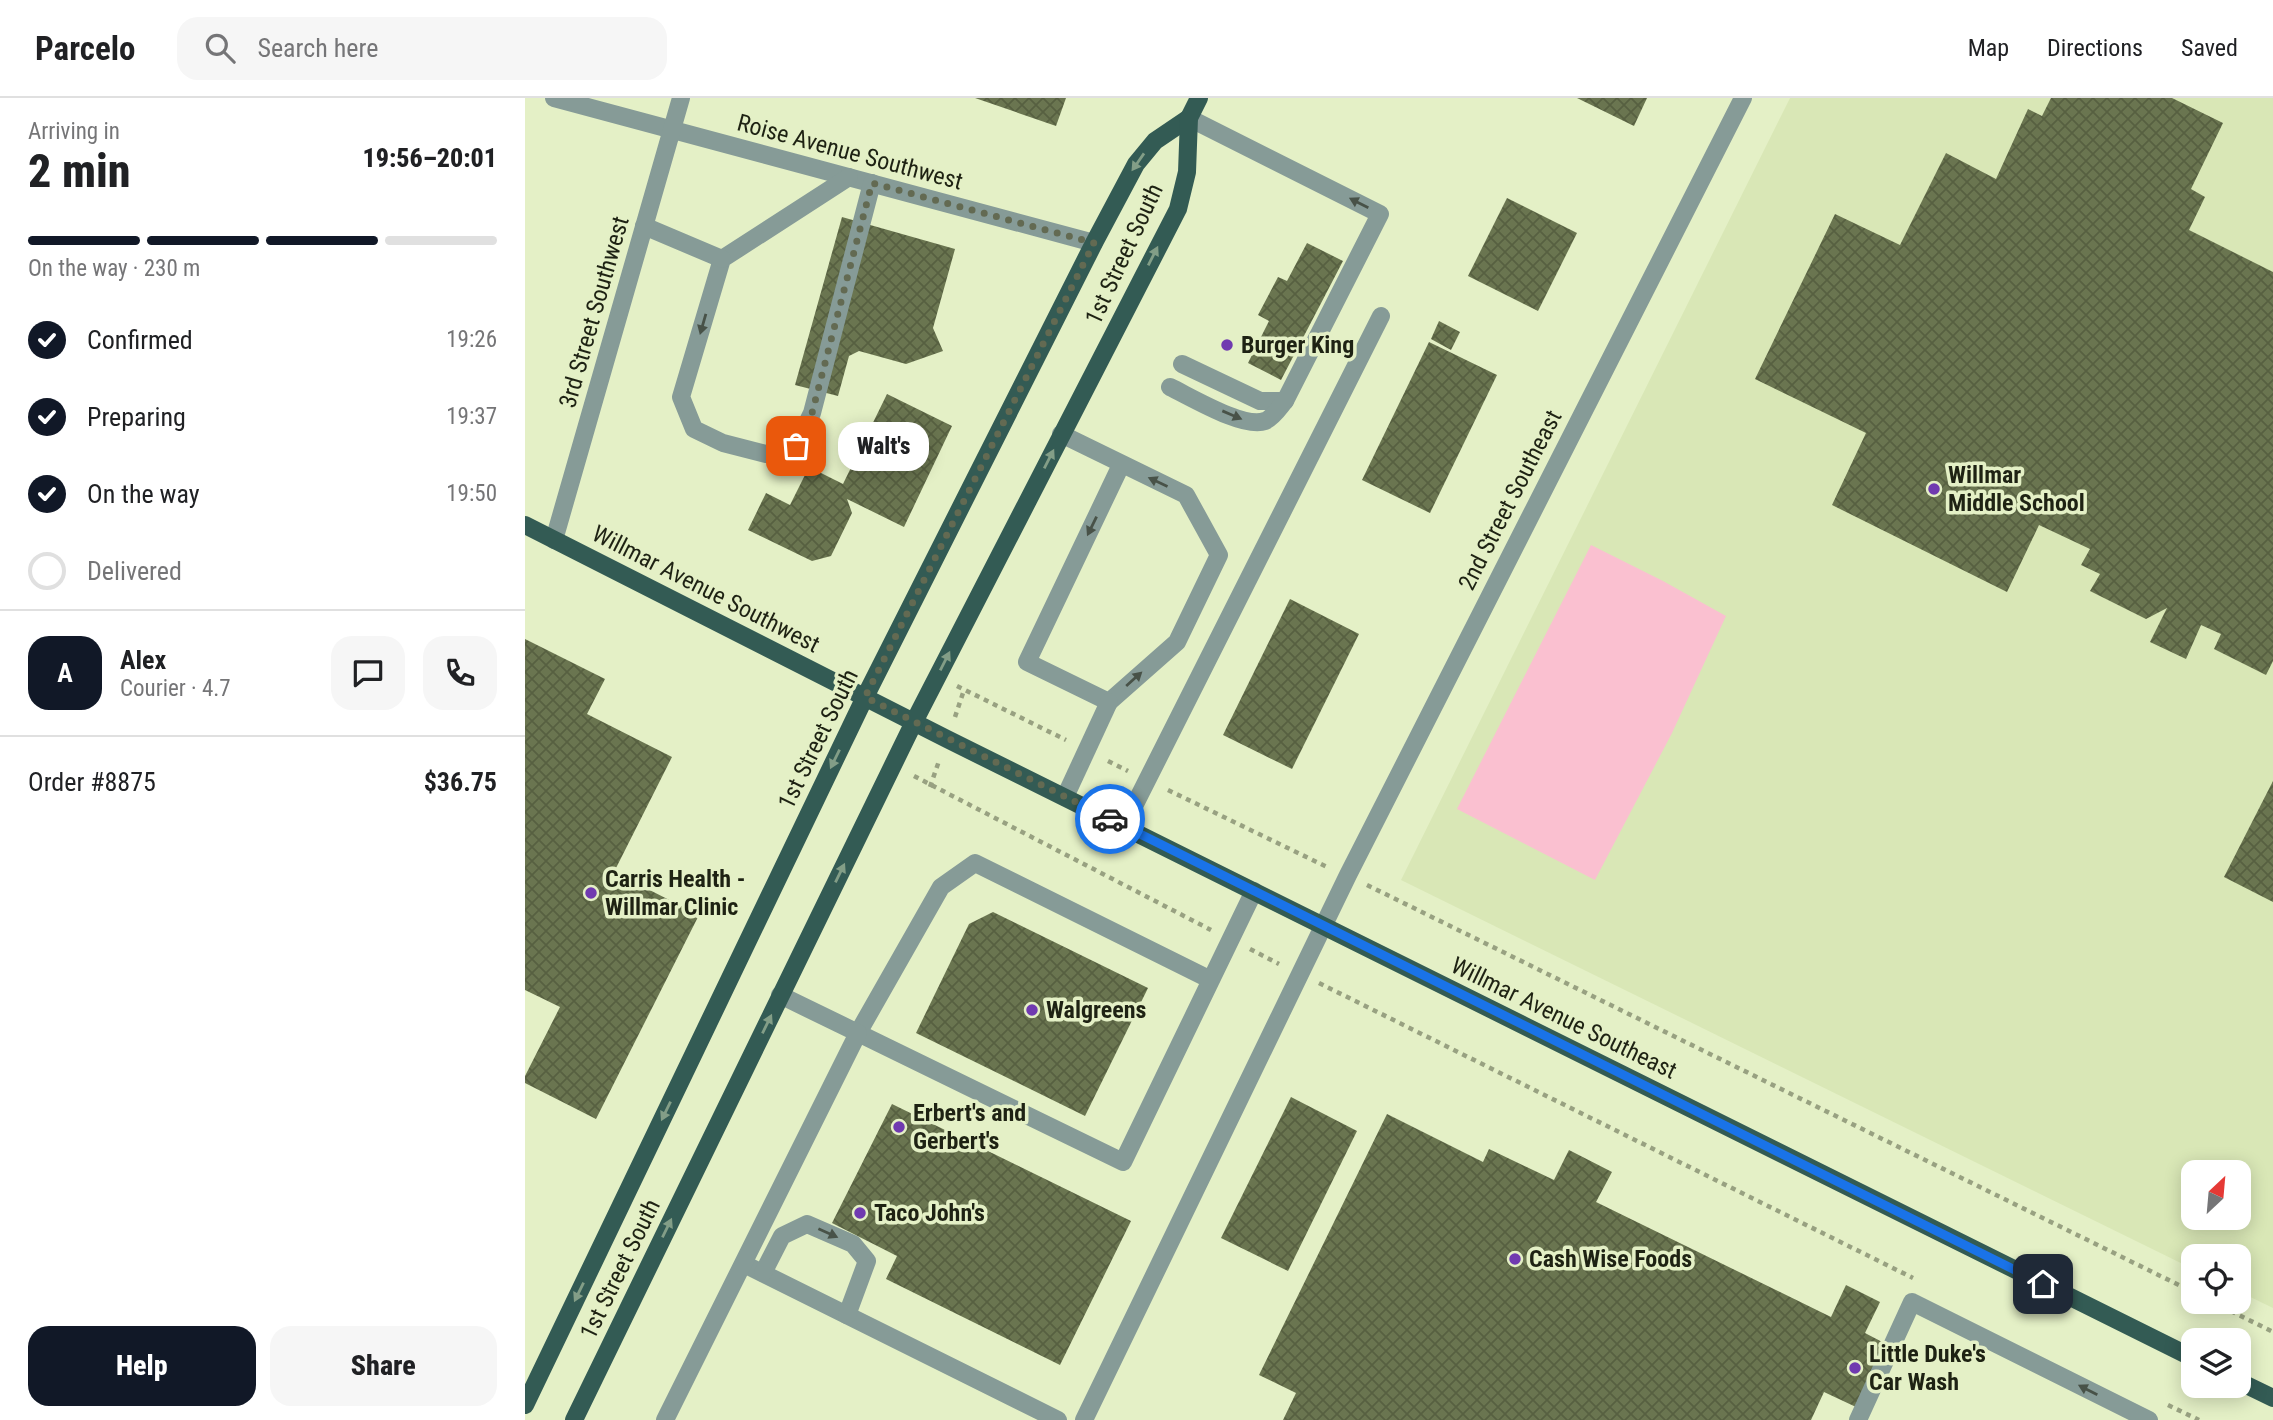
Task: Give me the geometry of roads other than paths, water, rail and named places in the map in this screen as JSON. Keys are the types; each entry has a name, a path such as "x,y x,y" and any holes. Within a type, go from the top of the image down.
{"main road":[{"name":"1st Street South","path":"574,1420 914,722 1178,209 1187,172 1189,118 1199,98"},
{"name":"1st Street South","path":"525,1405 865,697 1094,243 1136,164 1155,141 1189,118"},
{"name":"Willmar Avenue Southwest","path":"525,525 914,722"},
{"name":"Willmar Avenue Southeast","path":"914,722 2181,1352"},
{"path":"2251,1387 2273,1398"}],"street":[{"name":"Roise Avenue Southwest","path":"554,98 1094,243"},
{"name":"3rd Street Southwest","path":"554,540 681,98"},
{"name":"2nd Street Southeast","path":"1083,1420 1323,925 1743,98"},
{"path":"1170,387 1240,420 1262,422 1272,416 1285,401 1380,214 1189,118"},
{"path":"849,177 722,259 681,397 694,429 723,443 766,454 796,446 812,413 872,183"},
{"path":"644,226 722,259"},
{"path":"1124,826 1381,316"},
{"path":"1182,364 1260,401 1285,401"},
{"path":"1061,434 1186,495 1219,555 1177,642 1109,702 1065,797"},
{"path":"1109,702 1027,662 1121,465"},
{"path":"665,1420 858,1033 941,887 975,863 1211,980"},
{"path":"781,995 1123,1162 1254,891"},
{"path":"764,1273 782,1236 807,1223 853,1244 867,1261 847,1315"},
{"path":"744,1264 1058,1420"},
{"path":"1858,1420 1912,1302 2149,1420"}],"place":[{"name":"Burger King","path":"1227,345"},
{"name":"Walt's","path":"796,446"},
{"name":"Willmar Middle School","path":"1934,489"},
{"name":"Carris Health - Willmar Clinic","path":"591,893"},
{"name":"Walgreens","path":"1032,1010"},
{"name":"Erbert's and Gerbert's","path":"899,1127"},
{"name":"Taco John's","path":"860,1213"},
{"name":"Cash Wise Foods","path":"1515,1259"},
{"name":"Little Duke's Car Wash","path":"1855,1368"}]}
